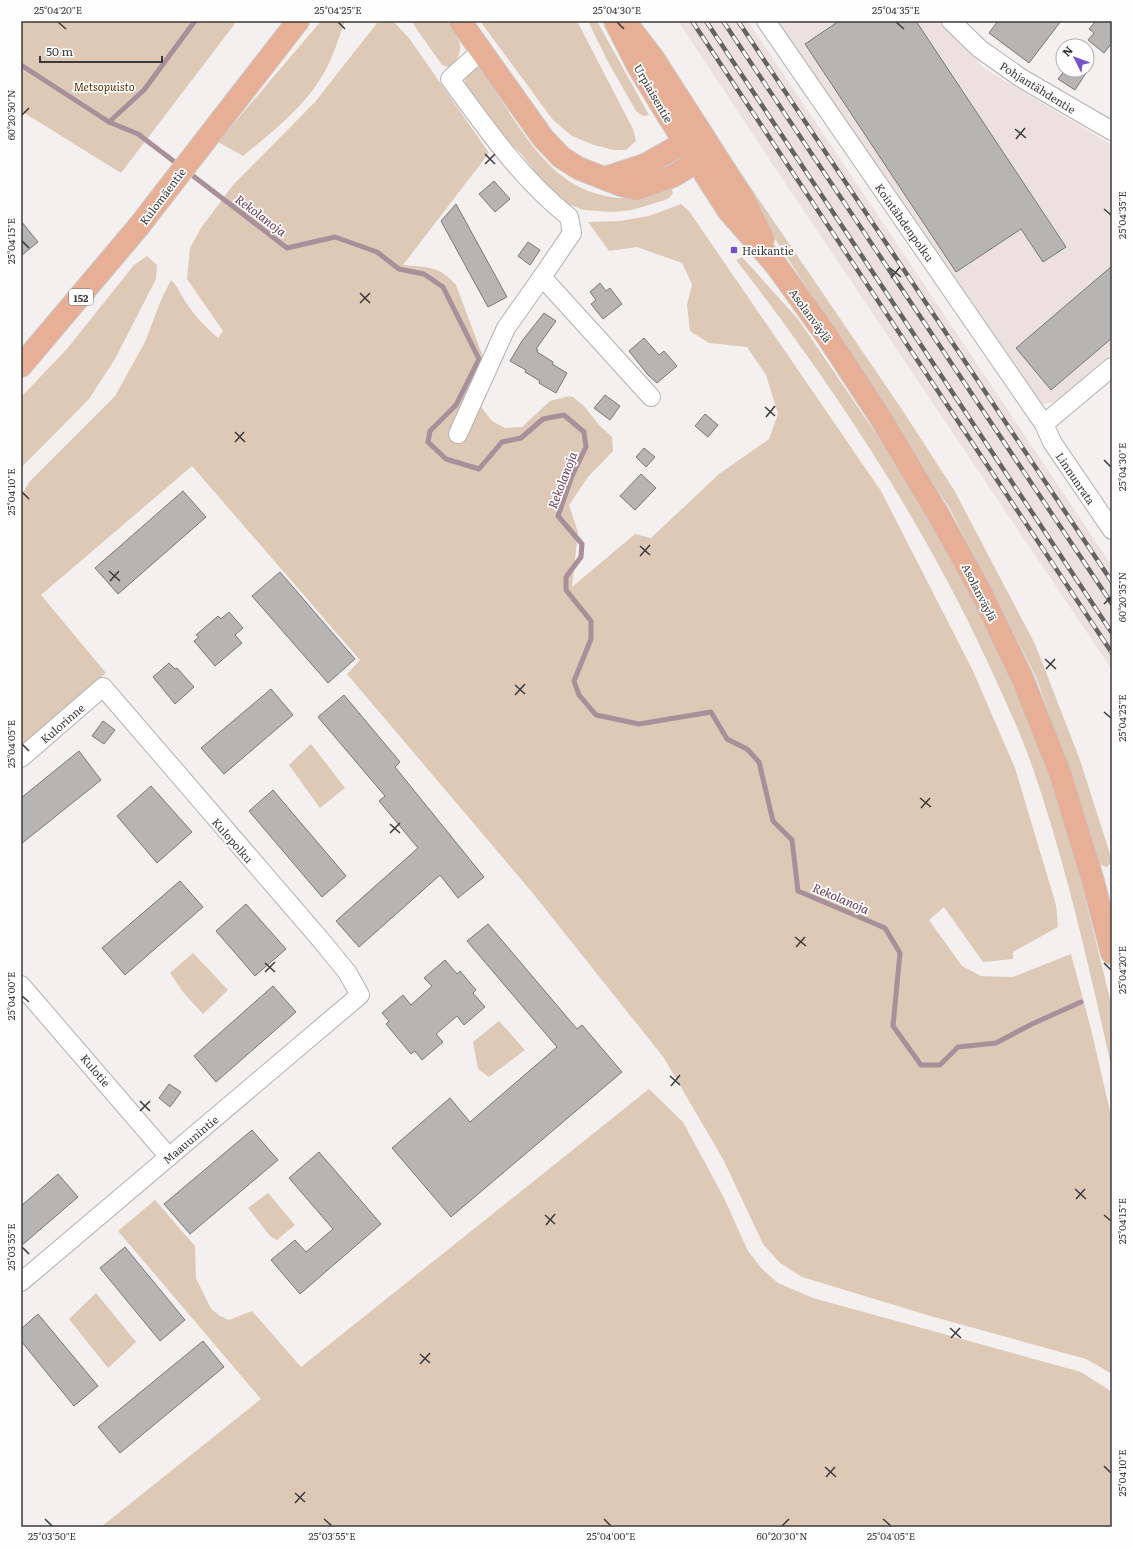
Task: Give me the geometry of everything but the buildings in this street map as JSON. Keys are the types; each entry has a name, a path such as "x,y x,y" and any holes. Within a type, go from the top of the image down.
{"main road":[{"name":"Kulomäentie","path":"21,366 139,226 298,21"},
{"path":"460,21 543,138 561,157 578,168 621,186 637,189 673,176 696,162 706,143 684,143 645,165 604,178"},
{"name":"Urpiaisentie","path":"615,21 638,66 696,162"},
{"name":"Urpiaisentie","path":"624,21 653,58 706,143"},
{"name":"Asolanväylä","path":"706,143 744,200 776,265"},
{"name":"Asolanväylä","path":"696,162 728,210 776,265 827,336 880,417 939,516 981,592 1023,680 1060,772 1091,874 1112,952"}],"street":[{"name":"Kointähdenpolku","path":"766,21 1044,424"},
{"name":"Pohjantähdentie","path":"951,21 980,49 1021,78 1112,131"},
{"path":"458,434 506,328 572,233 572,225 569,217 531,183 502,150 450,79 481,51"},
{"path":"542,277 651,397"},
{"path":"1044,424 1112,367"},
{"name":"Linnunrata","path":"1044,424 1052,442 1112,530"},
{"name":"Kulorinne","path":"21,758 103,688"},
{"name":"Kulopolku","path":"103,688 348,972 360,995"},
{"name":"Kulotie","path":"21,985 169,1157"},
{"name":"Maauunintie","path":"21,1282 360,995"}],"shaded area":[{"path":"678,21 748,21 1112,566 1112,670 779,174"},
{"path":"773,21 939,21 985,69 1112,145 1112,353 1057,401 1044,404 1035,399"}],"green space":[{"name":"Metsopuisto","path":"21,21 237,21 121,173 21,111"},
{"path":"321,21 345,21 328,65 321,78 305,100 285,120 243,156 218,142"},
{"path":"393,21 409,38 489,153 403,265 426,267 438,271 444,274 456,285 485,362 469,391 492,421 505,428 522,427 550,401 569,396 573,397 584,406 599,425 612,437 613,451 588,477 569,505 578,532 572,587 635,534 651,538 719,474 769,439 778,414 766,375 747,347 709,343 690,331 687,305 692,284 682,263 637,247 609,251 588,222 620,221 649,216 681,204 689,211 881,491 973,671 1015,768 1056,905 1058,927 1013,952 1013,959 983,962 944,907 929,920 962,966 981,976 1013,977 1071,954 1091,1029 1112,1120 1112,1374 1086,1359 927,1315 802,1277 780,1263 763,1244 724,1161 664,1058 531,891 347,674 360,660 192,466 41,595 106,673 21,746 21,496 30,481 115,396 145,342 161,300 171,280 196,316 218,338 223,331 187,279 190,248 201,228 233,185 315,102 377,23"},
{"path":"411,21 446,21 460,42 460,53 452,66 448,67 442,65"},
{"path":"480,21 577,21 633,129 636,141 626,150 614,150 594,145 572,136 553,120"},
{"path":"588,21 597,21 649,115 643,116 636,111 607,60"},
{"path":"471,67 479,68 532,145 547,163 564,178 584,189 615,198 648,193 671,184 673,193 665,200 632,210 612,212 584,210 565,203 541,180 522,155 497,129 466,87 464,76"},
{"path":"694,105 700,110 730,157 901,408 954,490 1035,644 1080,760 1111,857 1111,863 1107,867 1101,865 1096,859 1076,789 1036,677 950,509 735,177"},
{"path":"147,256 157,265 156,279 115,359 89,399 21,468 21,397 66,350 134,265"},
{"path":"742,257 798,319 906,478 948,548 1000,655 1049,772 1068,829 1112,1007 1112,1070 1066,877 1044,801 1031,763 1005,700 962,610 905,506 841,405 772,307 736,260"},
{"path":"311,744 345,788 320,808 289,765"},
{"path":"193,953 228,990 203,1014 183,992 170,973"},
{"path":"499,1021 525,1050 489,1077 478,1069 473,1042"},
{"path":"649,1089 683,1122 723,1196 748,1251 762,1269 778,1283 813,1298 1081,1372 1112,1392 1112,1527 101,1527 261,1399 118,1231 155,1200 195,1246 196,1278 211,1309 220,1316 229,1320 252,1311 301,1367"},
{"path":"268,1193 295,1225 277,1240 271,1237 248,1208"},
{"path":"96,1293 136,1342 108,1368 69,1319"}],"waterway":[{"path":"109,122 144,90 195,21"},
{"name":"Rekolanoja","path":"21,65 109,122 138,134 180,166"},
{"name":"Rekolanoja","path":"188,172 287,248 335,237 377,252 399,269 424,274 443,287 479,359 456,405 430,431 428,442 446,459 479,469 502,442 521,438 543,419 564,415 584,432 586,447 572,476 558,516 582,544 581,557 566,577 566,590 591,621 591,639 574,681 579,695 596,715 639,724 711,712 727,739 747,749 759,762 773,821 792,840 798,891 885,928 900,953 893,1026 921,1065 940,1065 958,1047 996,1043 1032,1024 1081,1002"}],"railway":[{"path":"692,21 1112,653"},
{"path":"706,21 1112,633"},
{"path":"723,21 1112,604"},
{"path":"738,21 1112,582"}],"place":[{"name":"Heikantie","path":"734,250"}]}
